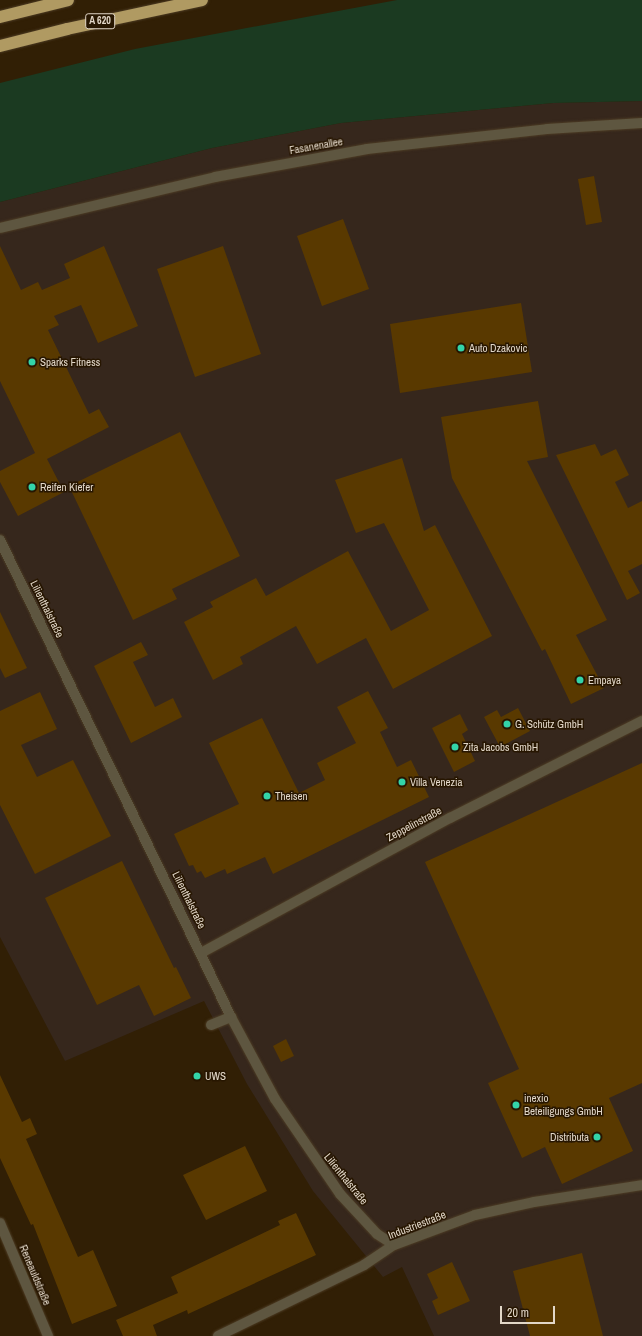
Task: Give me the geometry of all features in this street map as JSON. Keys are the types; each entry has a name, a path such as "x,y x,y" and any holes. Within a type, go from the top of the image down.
{"highway":[{"path":"0,17 68,0"},
{"name":"A 620","path":"0,46 67,29 202,0"}],"street":[{"name":"Fasanenallee","path":"0,228 207,179 367,149 540,130 642,123"},
{"name":"Lilienthalstraße","path":"0,540 201,953 230,1017 275,1099 314,1159 340,1194 377,1234 394,1246"},
{"name":"Zeppelinstraße","path":"201,953 450,818 642,722"},
{"path":"211,1025 230,1017"},
{"name":"Industriestraße","path":"218,1336 364,1265 394,1246 490,1212 642,1185"},
{"name":"Reneauldstraße","path":"0,1223 4,1245 48,1336"}],"shaded area":[{"path":"642,101 642,1336 434,1336 402,1267 383,1277 313,1191 247,1084 204,1001 65,1061 0,937 0,202 212,148 341,123 553,103"}],"green space":[{"path":"397,0 642,0 642,101 553,103 341,123 212,148 0,202 0,83 135,49"}],"building":[{"path":"594,176 602,222 586,225 578,179"},
{"path":"343,219 369,289 322,306 297,236"},
{"path":"0,246 21,290 38,282 42,290 70,278 64,264 104,246 138,326 98,343 81,305 54,316 59,325 48,330 89,414 99,409 109,427 47,459 64,492 18,516 0,482 0,471 35,453 0,381"},
{"path":"223,246 261,354 195,377 157,269"},
{"name":"Auto Dzakovic","path":"521,303 532,372 400,393 390,324"},
{"path":"538,401 548,457 527,461 607,620 576,635 604,688 571,704 545,649 542,651 452,478 441,417"},
{"path":"180,432 240,556 172,589 177,599 133,620 69,486"},
{"path":"595,444 601,456 616,449 629,475 615,482 628,508 642,501 642,564 628,571 640,593 627,600 556,455"},
{"path":"402,458 424,531 435,525 492,636 393,689 366,638 317,664 296,626 240,657 243,664 213,680 184,622 213,607 210,602 256,578 266,596 348,551 391,631 429,610 384,523 356,533 335,480"},
{"path":"0,612 27,668 5,678 0,668"},
{"path":"141,642 148,655 133,662 155,707 173,698 182,717 131,743 94,666"},
{"path":"368,691 388,728 380,732 397,767 411,760 429,797 273,874 265,857 227,874 225,869 205,878 201,871 197,873 193,865 189,866 174,834 239,804 209,743 262,718 299,793 325,780 317,763 356,743 337,707"},
{"path":"40,692 57,729 21,745 37,777 73,760 111,836 35,874 0,805 0,711"},
{"name":"G. Schütz GmbH","path":"518,708 530,731 500,747 484,717 497,710 501,717"},
{"name":"Zita Jacobs GmbH","path":"460,714 468,730 462,734 475,761 454,772 432,728"},
{"path":"642,763 642,1083 609,1098 633,1151 562,1184 545,1147 522,1158 488,1083 519,1069 425,862"},
{"path":"122,861 174,968 176,967 191,998 154,1016 139,985 97,1005 45,898"},
{"path":"286,1039 294,1056 281,1062 273,1046"},
{"path":"0,1075 22,1122 30,1118 37,1134 26,1139 78,1257 93,1250 117,1306 72,1324 33,1224 31,1225 0,1158"},
{"path":"245,1146 267,1191 206,1220 183,1175"},
{"path":"296,1213 316,1255 188,1314 187,1310 153,1325 157,1336 123,1336 116,1320 178,1293 171,1277 280,1225 278,1221"},
{"path":"582,1253 603,1336 530,1336 513,1271"},
{"path":"452,1262 470,1301 438,1315 432,1301 438,1298 427,1274"}],"place":[{"name":"Auto Dzakovic","path":"461,348"},
{"name":"Sparks Fitness","path":"32,362"},
{"name":"Reifen Kiefer","path":"32,487"},
{"name":"Empaya","path":"580,680"},
{"name":"G. Schütz GmbH","path":"507,724"},
{"name":"Zita Jacobs GmbH","path":"455,747"},
{"name":"Villa Venezia","path":"402,782"},
{"name":"Theisen","path":"267,796"},
{"name":"UWS","path":"197,1076"},
{"name":"inexio Beteiligungs GmbH","path":"516,1105"},
{"name":"Distributa","path":"597,1137"}]}
